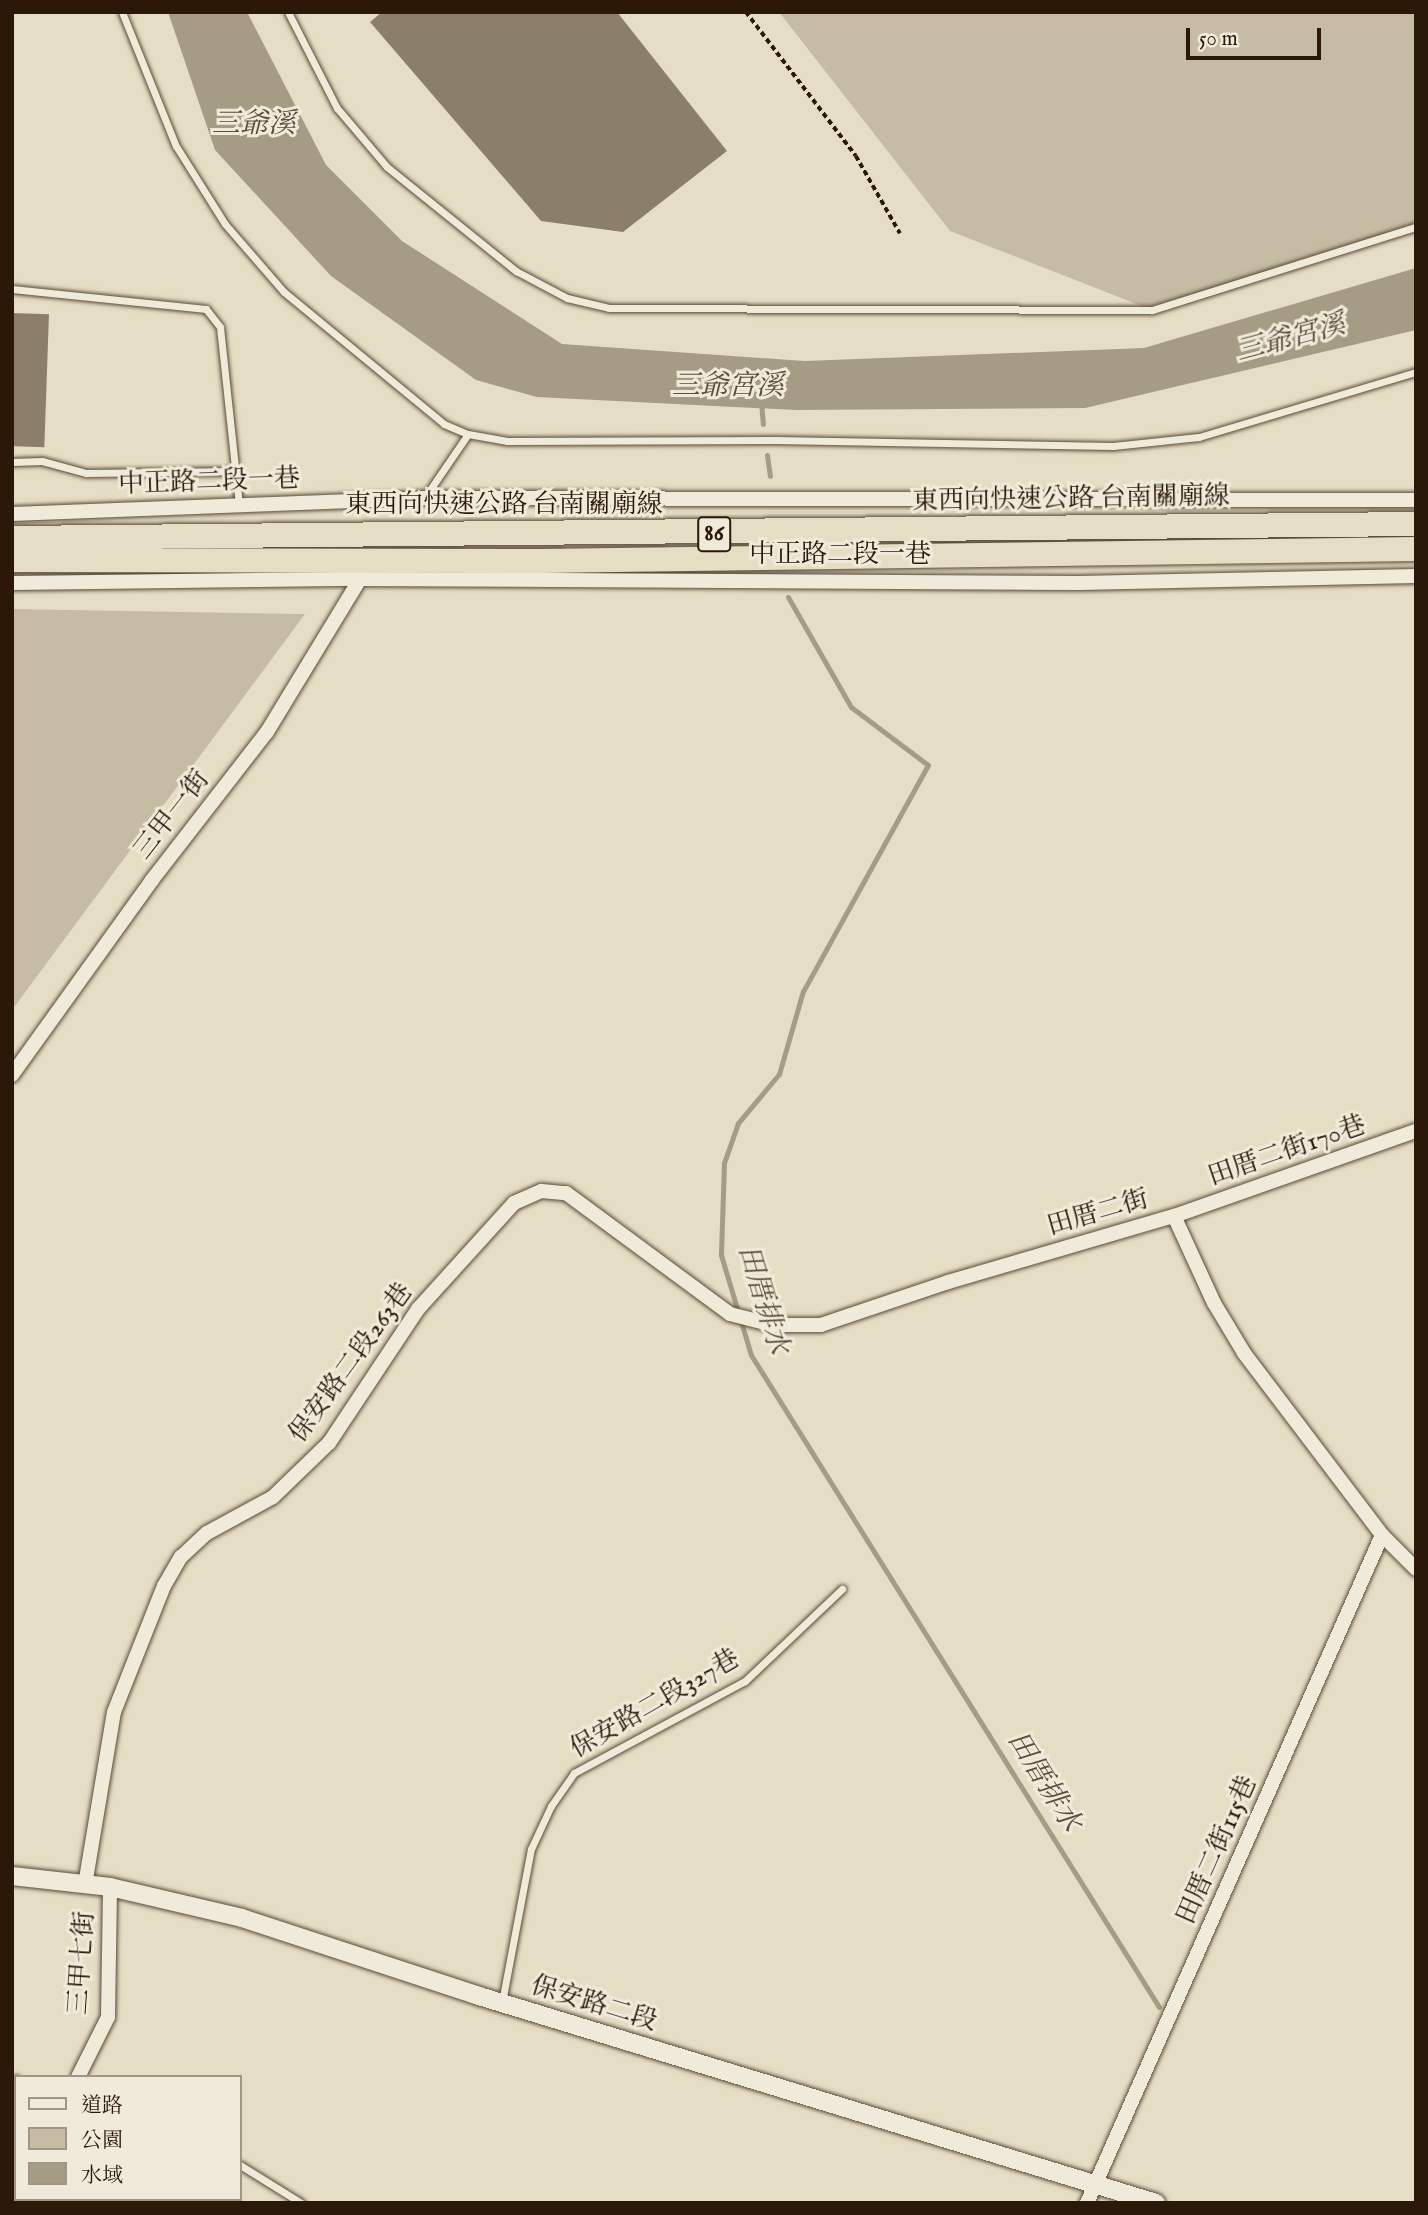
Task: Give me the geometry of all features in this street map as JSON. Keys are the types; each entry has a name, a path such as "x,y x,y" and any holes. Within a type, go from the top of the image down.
{"highway":[{"name":"東西向快速公路 台南關廟線","path":"12,538 1416,524"},
{"name":"東西向快速公路 台南關廟線","path":"12,560 542,561 1416,550"}],"street":[{"name":"中正路二段一巷","path":"12,514 424,498 1416,500"},
{"name":"中正路二段一巷","path":"12,583 360,579 1079,583 1416,576"},
{"name":"三甲一街","path":"12,1075 152,880 267,732 360,579"},
{"name":"田厝二街170巷","path":"1174,1216 1416,1131"},
{"name":"保安路二段263巷","path":"85,1885 114,1712 164,1586 181,1557 207,1533 273,1497 328,1443 418,1309 514,1203 541,1191 566,1193 736,1316"},
{"name":"田厝二街","path":"736,1316 773,1325 821,1325 948,1282 1174,1216 1214,1303 1244,1353 1382,1535 1416,1568"},
{"name":"田厝二街115巷","path":"1087,2203 1382,1535"},
{"name":"保安路二段","path":"12,1876 110,1887 243,1919 502,2003 1156,2203"},
{"name":"三甲七街","path":"79,2075 108,2017 110,1887"}],"lane":[{"path":"122,12 176,146 225,224 284,292 444,424 468,434 507,441 761,440 1113,446 1199,437 1416,372"},
{"path":"288,12 337,108 387,167 516,271 567,298 609,308 1152,310 1416,227"},
{"path":"12,289 206,309 220,327 238,471 239,505"},
{"path":"424,498 468,434"},
{"path":"12,461 42,461 86,473 238,471"},
{"name":"保安路二段327巷","path":"502,2003 531,1849 551,1806 574,1773 746,1681 842,1589"},
{"path":"242,2166 301,2203"}],"path":[{"path":"747,12 856,156 900,233"}],"green space":[{"path":"779,12 1416,12 1416,227 1152,310 950,231"},
{"path":"12,609 305,614 12,1010"}],"water":[{"name":"三爺溪","path":"168,12 247,12 326,165 402,241 562,344 805,361 1144,348 1416,268 1416,330 1085,408 796,410 537,397 476,380 331,276 215,150"}],"building":[{"path":"382,12 617,12 727,151 623,232 541,221 370,22"},
{"path":"12,313 49,314 44,447 12,446"}],"waterway":[{"name":"田厝排水","path":"761,402 763,424"},
{"name":"田厝排水","path":"767,455 770,476"},
{"name":"田厝排水","path":"788,597 851,707 928,765 803,991 779,1074 738,1123 724,1163 721,1255 751,1355 1159,2007"}],"water label":[{"name":"三爺宮溪","path":"1291,339"},
{"name":"三爺宮溪","path":"728,387"}]}
